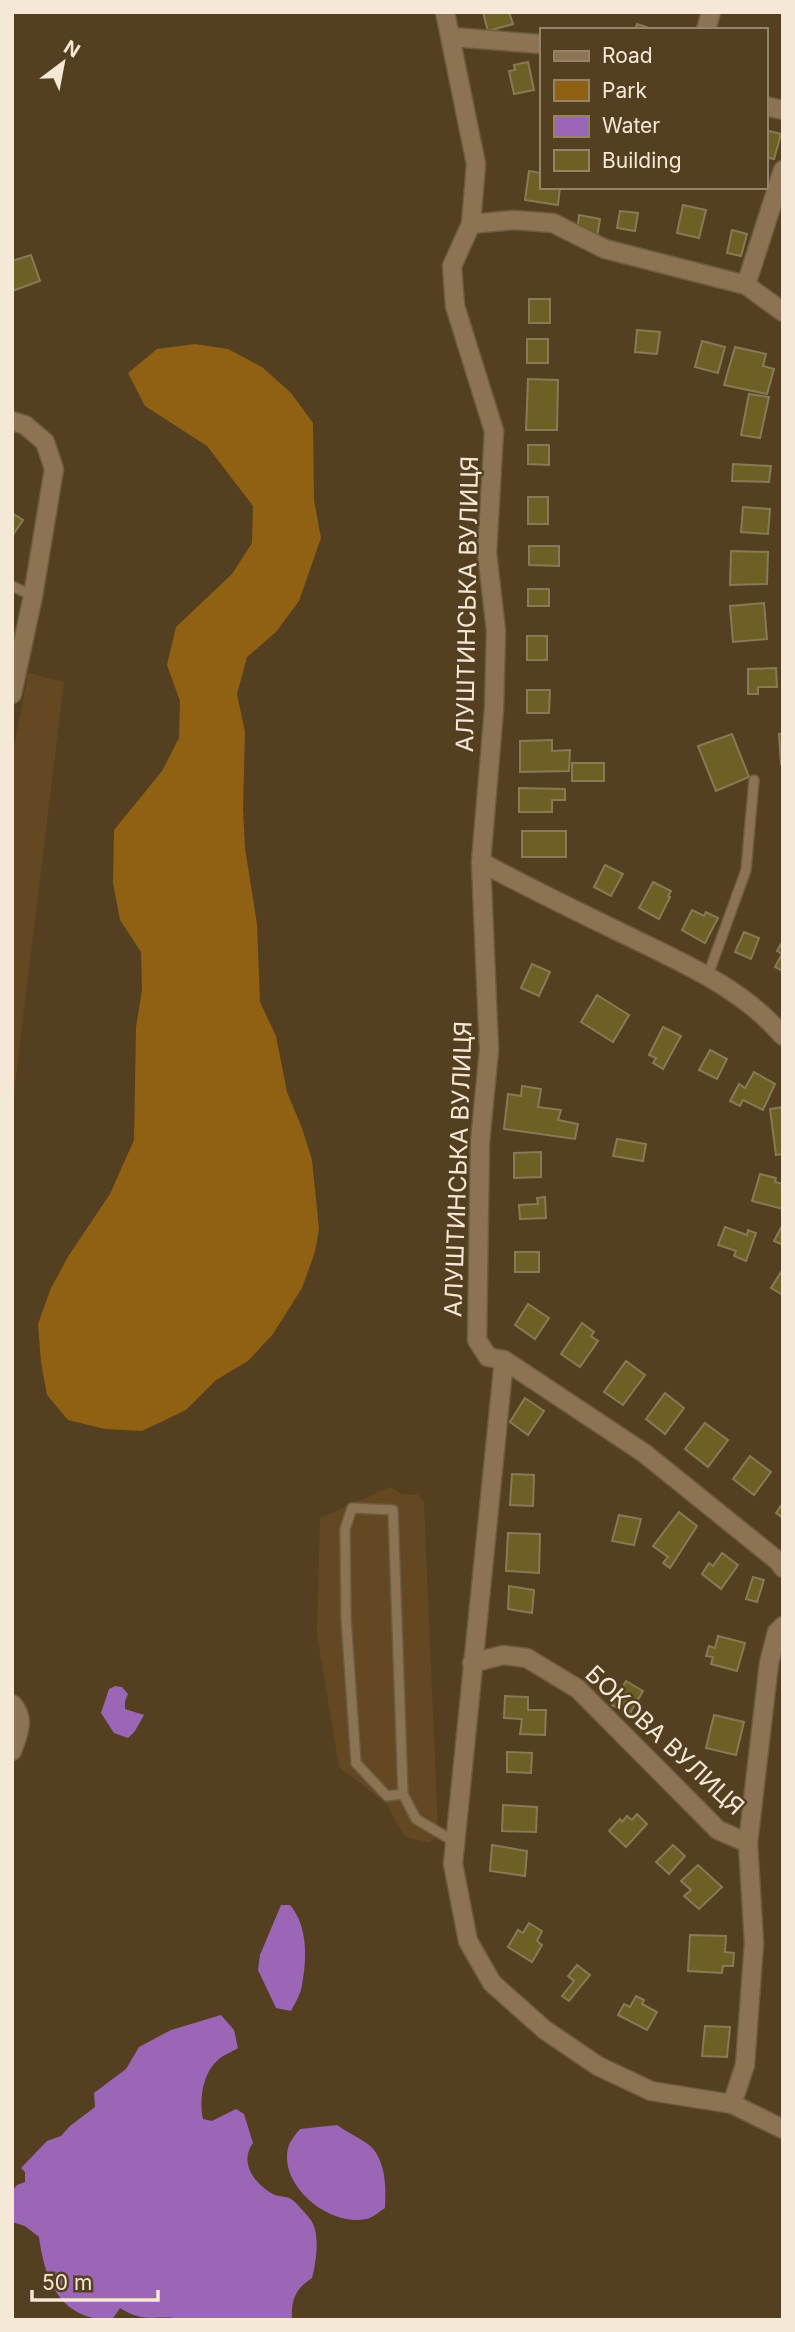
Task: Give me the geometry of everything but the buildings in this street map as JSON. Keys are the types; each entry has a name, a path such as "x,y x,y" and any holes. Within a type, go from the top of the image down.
{"street":[{"name":"АЛУШТИНСЬКА ВУЛИЦЯ","path":"446,12 476,164 471,224 452,266 455,306 494,431 487,553 496,631 494,709 481,862 489,1050 480,1142 477,1340 488,1357 504,1360 644,1453 778,1561 783,1568"},
{"path":"451,37 540,44"},
{"path":"746,285 783,170"},
{"path":"471,224 514,220 552,223 605,249 746,285 783,312"},
{"path":"12,421 25,425 45,442 54,469 33,596 12,694"},
{"path":"481,862 708,975 766,1016 783,1035"},
{"path":"504,1360 453,1864 468,1941 492,1983 545,2030 598,2066 651,2091 732,2104 783,2129"},
{"path":"732,2104 745,2066 754,1944 748,1843 769,1663 777,1632 783,1626"},
{"name":"БОКОВА ВУЛИЦЯ","path":"472,1663 503,1655 527,1658 578,1689 718,1830 748,1843"},
{"path":"12,1704 18,1710 21,1725 12,1751"}],"lane":[{"path":"12,586 33,596"},
{"path":"708,975 746,870 754,780"},
{"path":"403,1794 387,1797 356,1763 346,1618 345,1529 352,1508 393,1510 403,1794 416,1819 455,1842"}],"shaded area":[{"path":"28,673 64,682 12,1110 12,759"},
{"path":"390,1487 401,1494 418,1495 424,1502 438,1830 436,1837 429,1843 405,1837 386,1803 339,1767 317,1634 320,1518"}],"green space":[{"path":"195,344 228,349 262,367 291,393 313,423 314,500 321,538 299,601 276,632 247,657 237,694 245,732 245,848 257,924 260,1002 276,1036 287,1092 312,1160 319,1229 315,1252 302,1288 273,1334 248,1361 216,1380 186,1410 142,1431 105,1429 68,1420 47,1395 38,1324 51,1288 69,1255 110,1194 134,1140 136,1027 142,990 141,952 120,920 113,883 114,830 162,771 179,738 180,701 167,665 176,627 232,574 252,543 253,506 207,446 145,406 128,373 157,349"}],"water":[{"path":"122,1687 128,1694 125,1709 144,1715 128,1738 114,1733 101,1713 109,1689"},
{"path":"281,1905 290,1905 296,1913 305,1943 301,1988 291,2011 276,2008 258,1970 260,1955"},
{"path":"221,2015 234,2030 238,2048 220,2058 208,2072 201,2104 203,2119 212,2121 236,2109 244,2114 253,2143 247,2158 251,2173 268,2191 293,2200 308,2217 316,2232 317,2248 312,2278 295,2296 292,2320 183,2320 137,2316 120,2308 112,2320 80,2313 58,2295 51,2283 39,2237 25,2226 12,2222 12,2191 25,2182 25,2172 21,2168 47,2141 61,2136 95,2107 94,2093 126,2069 139,2047 171,2030"},
{"path":"337,2125 362,2140 378,2156 383,2170 385,2208 376,2215 352,2220 337,2217 310,2201 291,2176 287,2162 288,2148 300,2129"}]}
